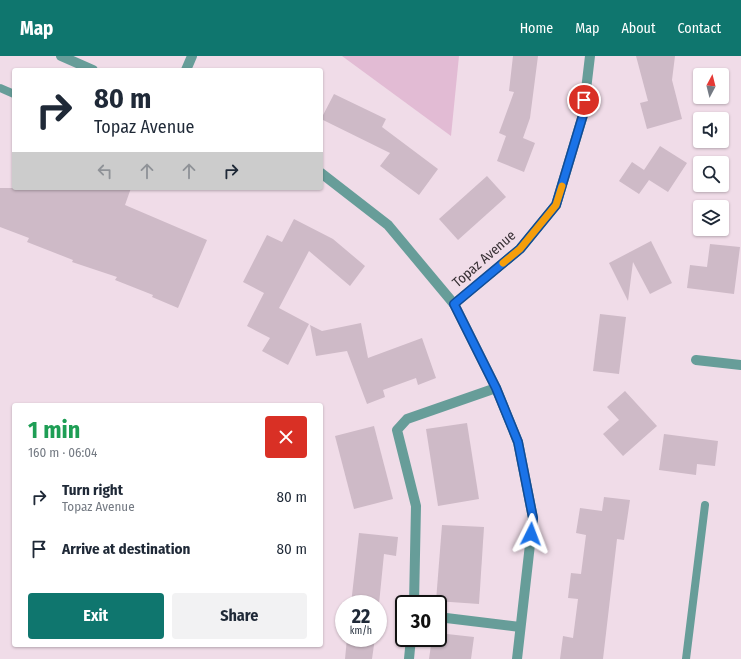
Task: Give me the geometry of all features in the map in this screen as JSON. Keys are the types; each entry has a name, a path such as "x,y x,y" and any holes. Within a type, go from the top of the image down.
{"street":[{"path":"61,56 81,68"},
{"path":"187,68 192,56"},
{"name":"Topaz Avenue","path":"454,304 520,249 556,205 583,115 590,56"},
{"path":"323,175 388,225 454,304 496,388 518,442 533,518 517,659"},
{"path":"696,360 741,365"},
{"path":"414,595 416,506 397,430 406,419 496,388"},
{"path":"447,618 520,627"},
{"path":"409,659 410,647"}],"lane":[{"path":"0,88 12,93"},
{"path":"686,659 705,505"}],"shaded area":[{"path":"342,56 459,56 451,136"}],"building":[{"path":"513,56 538,56 530,118 523,138 535,143 524,172 497,161 506,136 499,133 514,92 509,91"},
{"path":"636,56 675,56 672,80 682,119 647,129 640,103 648,101"},
{"path":"334,94 386,119 382,127 438,169 419,195 380,166 390,153 323,120 323,115"},
{"path":"660,146 687,163 668,192 649,180 639,194 619,181 632,162 644,170"},
{"path":"487,176 506,197 458,240 439,219"},
{"path":"0,188 12,188 12,190 130,190 125,205 207,240 178,308 152,297 153,295 115,280 117,277 72,262 73,260 27,242 29,238 0,227"},
{"path":"294,219 333,239 365,266 350,286 309,251 279,308 309,324 288,365 262,351 270,338 247,326 264,293 243,282 267,235 282,242"},
{"path":"651,241 672,283 650,294 633,262 628,301 609,263"},
{"path":"710,244 740,247 734,294 687,288 690,265 707,267"},
{"path":"600,314 626,317 619,374 593,371"},
{"path":"361,323 368,358 422,338 436,378 418,385 416,378 383,390 385,397 367,404 347,351 316,356 310,325 322,331"},
{"path":"625,391 657,426 623,456 603,434 619,420 607,407"},
{"path":"467,423 479,499 438,506 426,429"},
{"path":"374,426 393,499 354,509 335,436"},
{"path":"664,434 718,441 715,466 697,464 696,475 659,470"},
{"path":"604,497 630,500 624,540 617,539 603,659 560,659 563,636 573,638 578,599 568,598 571,573 581,574 586,535 576,533 580,508 602,511"},
{"path":"442,525 484,527 479,604 447,602 447,595 436,595"},
{"path":"359,533 398,537 396,556 384,554 380,595 352,595"},
{"path":"447,634 474,637 471,659 429,659 431,647 447,647"},
{"path":"346,647 374,647 372,659 345,659"}],"slow traffic":[{"path":"503,263 520,249 556,205 562,186"}],"route":[{"path":"531,534 533,518 518,442 496,388 454,304 520,249 556,205 583,115 584,100"}]}
